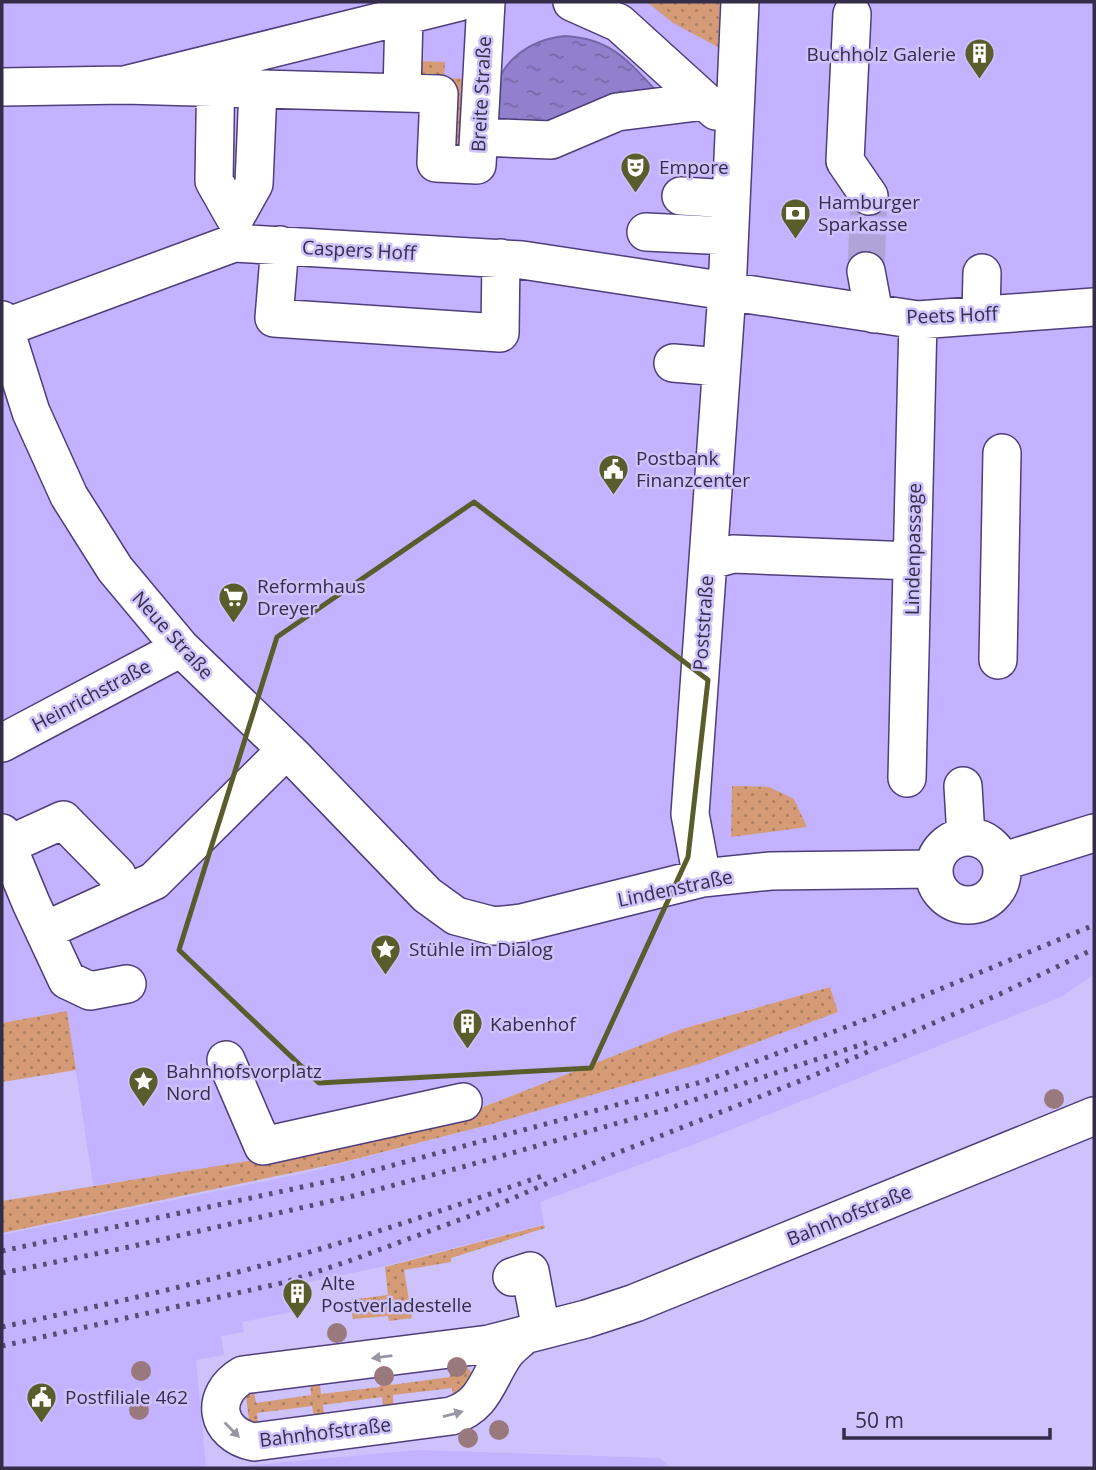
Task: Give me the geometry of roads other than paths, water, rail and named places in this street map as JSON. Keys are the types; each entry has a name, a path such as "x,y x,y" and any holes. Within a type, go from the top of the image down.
{"street":[{"name":"Breite Straße","path":"2,87 125,85 459,2"},
{"name":"Breite Straße","path":"207,65 258,89 439,94 436,163 477,165 486,2"},
{"path":"572,2 619,23 734,128"},
{"name":"Poststraße","path":"702,878 690,814 727,292 740,2"},
{"path":"852,14 845,161 869,196"},
{"path":"402,92 404,16"},
{"path":"207,65 214,181 235,218 254,184 258,89"},
{"path":"479,137 551,140 617,112 705,100"},
{"path":"681,196 731,199"},
{"path":"646,232 729,236"},
{"name":"Caspers Hoff","path":"3,324 234,243 512,259 727,292"},
{"path":"280,246 274,318 500,333 512,259"},
{"path":"866,271 874,314"},
{"path":"981,315 982,273"},
{"name":"Peets Hoff","path":"727,292 918,320 1094,307"},
{"name":"Lindenpassage","path":"907,778 918,320"},
{"name":"Neue Straße","path":"3,324 17,416 115,569 180,648 286,750 426,895"},
{"path":"673,363 721,368"},
{"path":"998,660 1002,453"},
{"path":"708,561 733,554 912,561"},
{"name":"Heinrichstraße","path":"2,743 180,648"},
{"path":"28,916 154,881 286,750"},
{"path":"963,786 966,837"},
{"path":"28,916 86,894 108,879 63,820 5,839 28,916 67,980 90,991 127,984"},
{"path":"1001,862 1094,833"},
{"path":"966,837 981,839 994,848 1001,862 1002,877 995,892 983,902 967,905 950,900 937,887 933,869 938,853 950,842 966,837"},
{"name":"Lindenstraße","path":"426,895 456,916 494,926 534,921 702,878 771,871 933,869"},
{"path":"226,1060 263,1146 463,1102"},
{"name":"Bahnhofstraße","path":"531,1333 508,1350 475,1404 463,1413 254,1442 232,1433 224,1422 221,1399 226,1389 243,1375 489,1344 531,1333 586,1319 635,1303 1094,1116"},
{"path":"513,1277 530,1271 531,1333"}],"water":[{"path":"566,36 596,42 608,48 629,63 660,95 542,133 502,132 495,105 496,90 507,66 527,48 552,38"}],"tunnel":[{"path":"866,271 869,196"}],"railway":[{"path":"2,1251 349,1177 705,1081 885,1012 1094,925"},
{"path":"2,1346 286,1282 349,1261 486,1210 612,1155 810,1077 1000,994 1094,949"},
{"path":"2,1273 353,1196 466,1166 664,1110 872,1041"},
{"path":"2,1327 147,1295 324,1248 545,1175"}],"place":[{"name":"Buchholz Galerie","path":"979,81"},
{"name":"Empore","path":"636,194"},
{"name":"Hamburger Sparkasse","path":"795,240"},
{"name":"Postbank Finanzcenter","path":"613,496"},
{"name":"Reformhaus Dreyer","path":"234,624"},
{"name":"Stühle im Dialog","path":"386,976"},
{"name":"Kabenhof","path":"467,1051"},
{"name":"Bahnhofsvorplatz Nord","path":"143,1109"},
{"name":"Alte Postverladestelle","path":"298,1321"},
{"name":"Postfiliale 462","path":"42,1424"}]}
